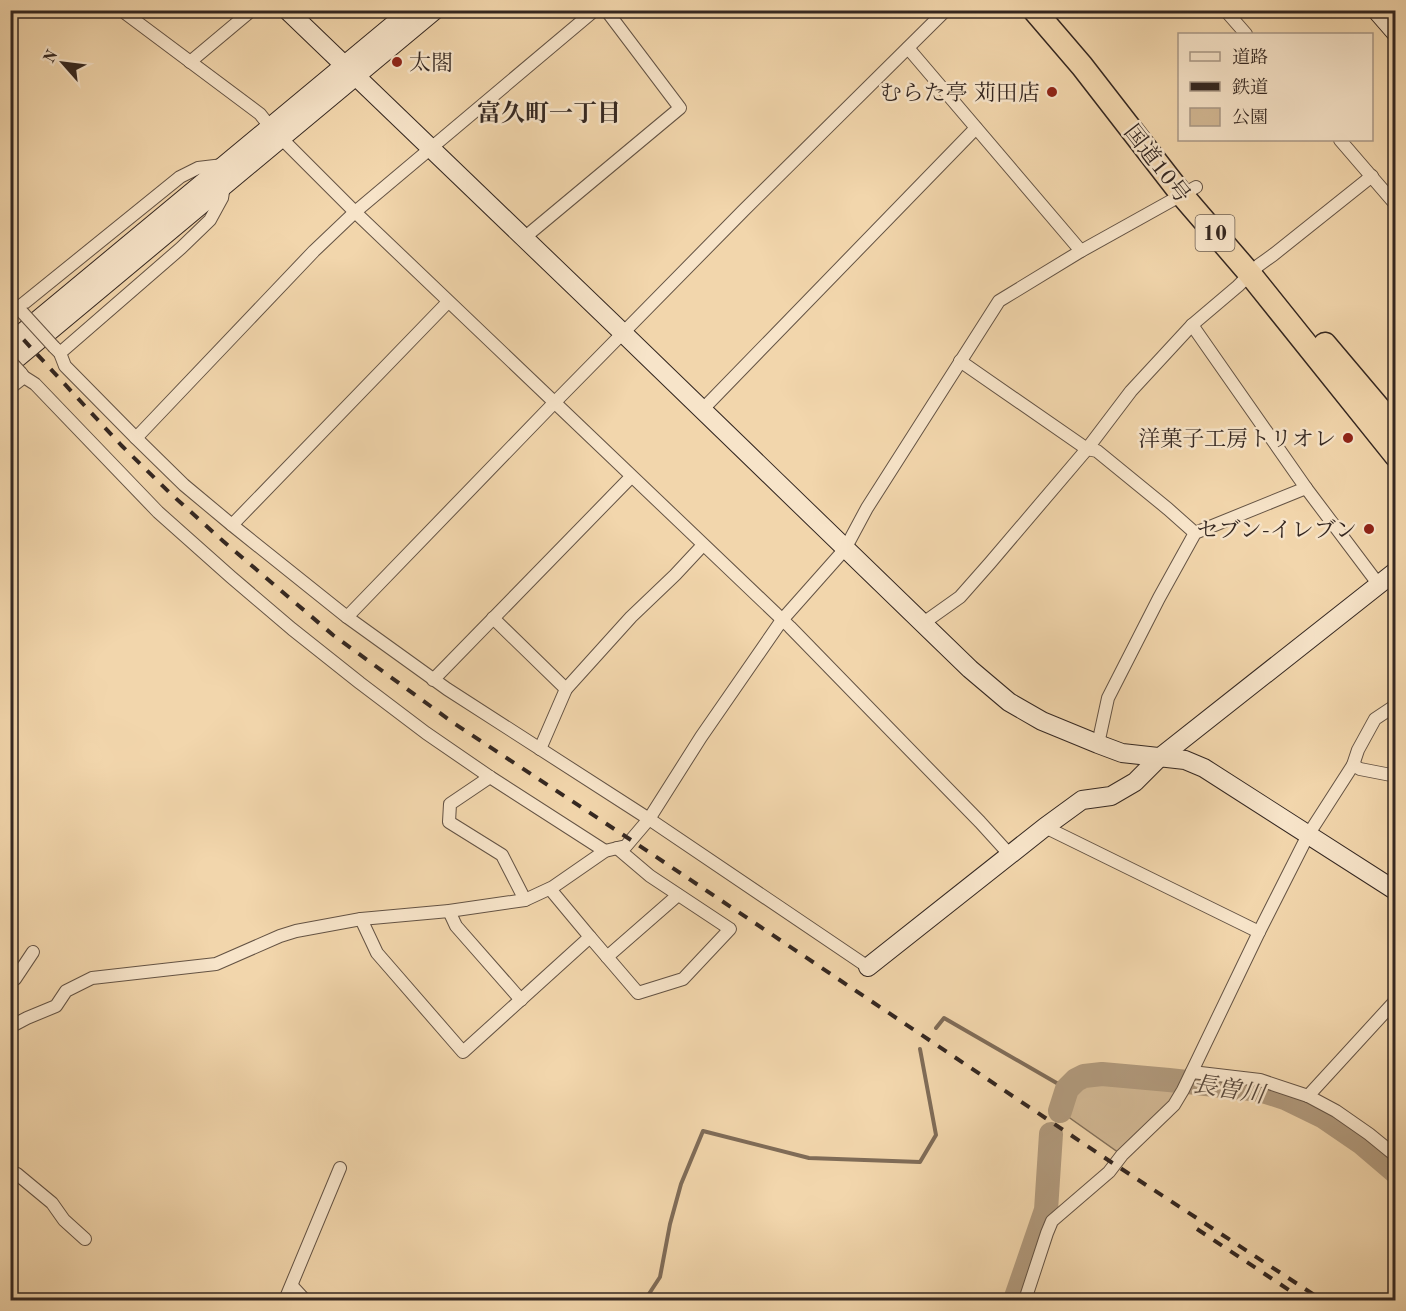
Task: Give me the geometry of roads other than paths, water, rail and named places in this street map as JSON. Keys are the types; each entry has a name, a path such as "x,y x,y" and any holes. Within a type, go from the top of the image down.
{"highway":[{"name":"国道10号","path":"1034,10 1255,269 1395,428"},
{"name":"国道10号","path":"1048,10 1189,191"},
{"name":"国道10号","path":"1255,269 1395,456"}],"street":[{"path":"121,10 260,114 355,212 782,620 1010,855"},
{"path":"190,62 252,10"},
{"path":"287,10 624,333 922,624 1009,702 1042,721 1122,753 1185,760 1204,768 1395,891"},
{"path":"350,71 411,10"},
{"path":"10,388 16,369 224,186 276,133 350,71 435,10"},
{"path":"136,438 314,251 355,212 595,10"},
{"path":"524,238 680,108 606,10"},
{"path":"347,617 743,211 946,10"},
{"path":"1225,10 1245,33"},
{"path":"1376,10 1395,33"},
{"path":"908,48 1082,251"},
{"path":"702,410 976,128"},
{"path":"10,343 227,164 276,133"},
{"path":"1341,141 1395,205"},
{"path":"227,164 198,168 180,177 17,307 57,350 65,366 184,485 347,617 433,680 649,819 868,967 1082,800 1111,796 1134,782 1159,758 1395,571"},
{"path":"922,624 960,597 1087,449 1131,391 1192,325 1255,269 1372,176"},
{"path":"57,350 181,248 210,220 222,198 224,186"},
{"path":"10,1028 56,1006 66,991 92,978 216,963 296,931 361,919 449,911 525,900 550,889 611,850 626,846 649,819 701,737 782,620 845,549 867,508 999,301 1189,191"},
{"path":"232,525 448,302"},
{"path":"1192,325 1306,488 1379,585"},
{"path":"960,361 1087,449 1097,451 1195,533"},
{"path":"16,369 35,384 158,512 231,577 360,683 426,733 490,777 611,850 634,861 650,876 730,929 683,979 638,993 550,889"},
{"path":"433,680 631,477"},
{"path":"1098,744 1108,698 1195,533 1306,488"},
{"path":"540,749 566,688 623,625 703,545"},
{"path":"493,618 566,688"},
{"path":"1025,1300 1052,1221 1109,1172 1122,1155 1174,1105 1308,835 1353,765 1358,750 1375,719 1395,705"},
{"path":"1353,765 1360,769 1395,776"},
{"path":"490,777 450,804 448,822 502,855 525,900"},
{"path":"1045,827 1259,932"},
{"path":"607,957 678,894"},
{"path":"449,911 456,926 521,1000"},
{"path":"361,919 377,952 463,1052 590,938"},
{"path":"10,981 15,979 33,952"},
{"path":"1308,1096 1395,1000"},
{"path":"1191,1074 1260,1080 1308,1096 1336,1111 1395,1156"},
{"path":"285,1300 340,1168"},
{"path":"10,1171 17,1174 52,1203 64,1220 85,1239"},
{"path":"291,1286 306,1300"}],"waterway":[{"path":"936,1028 944,1018 1067,1089"},
{"path":"645,1300 660,1277 670,1224 681,1184 703,1131 809,1158 920,1162 936,1135 920,1049"},
{"name":"長曽川","path":"1060,1111 1067,1089 1076,1080 1084,1076 1102,1074 1260,1090 1285,1098 1324,1117 1362,1143 1396,1172"},
{"name":"長曽川","path":"1015,1300 1046,1210 1051,1134"}],"railway":[{"path":"10,325 121,445 171,494 333,635 455,724 1111,1162 1322,1300"},
{"path":"1197,1229 1304,1300"}],"place":[{"name":"太閤","path":"397,62"},
{"name":"むらた亭 苅田店","path":"1052,92"},
{"name":"洋菓子工房トリオレ","path":"1348,438"},
{"name":"セブン-イレブン","path":"1369,529"}],"district":[{"name":"富久町一丁目","path":"549,113"}]}
